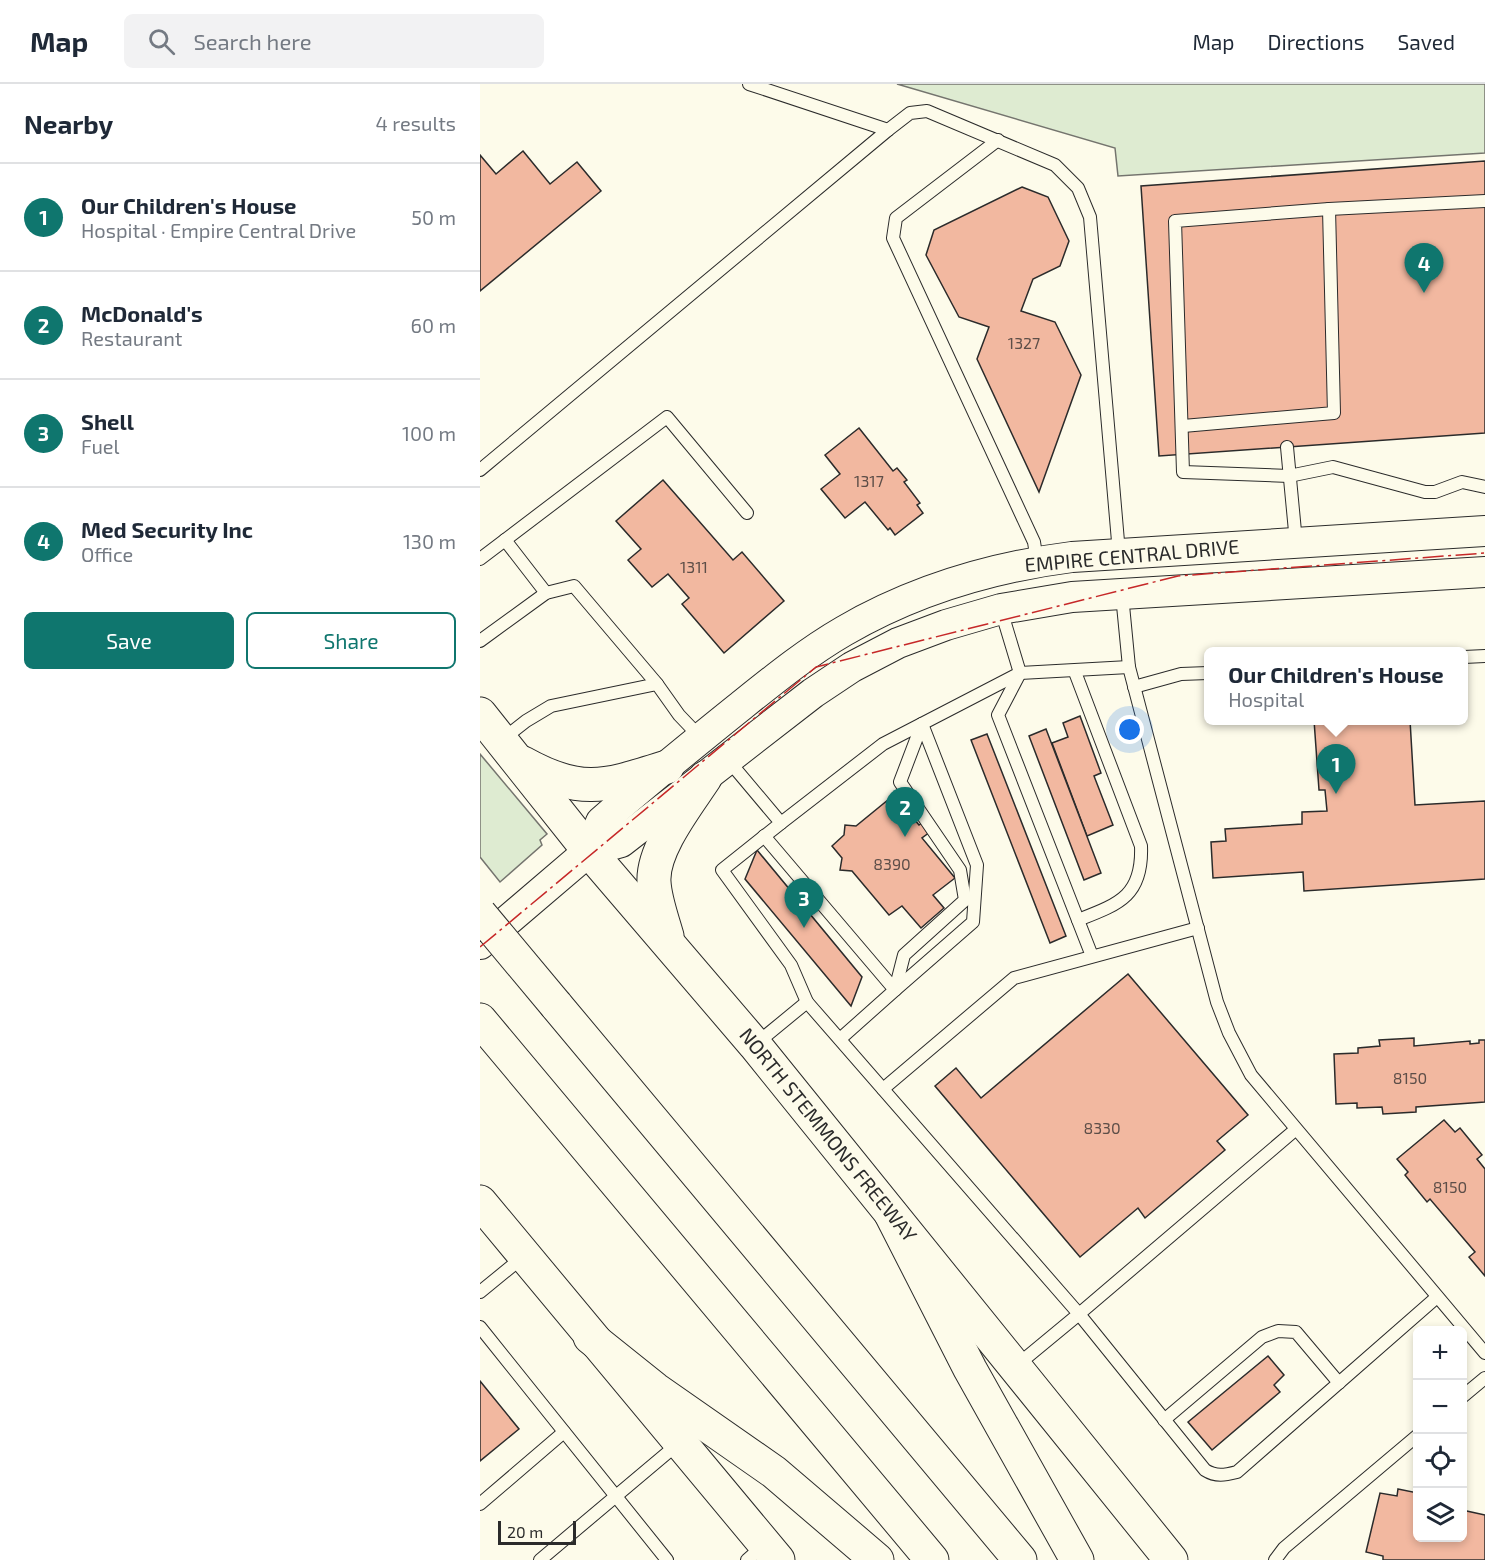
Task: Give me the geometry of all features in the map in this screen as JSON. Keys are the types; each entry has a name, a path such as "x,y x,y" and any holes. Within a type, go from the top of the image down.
{"main road":[{"name":"NORTH STEMMONS FREEWAY","path":"480,714 515,740 589,851 669,941 755,1045 1171,1560"},
{"path":"515,740 544,775 584,786 609,785 667,767"},
{"path":"669,941 657,904 654,881 656,864 667,840 717,769"},
{"path":"480,914 1020,1560"},
{"path":"480,1020 932,1560"},
{"path":"480,1202 679,1443 763,1555"},
{"path":"891,1214 970,1369 1077,1560"},
{"path":"590,1337 655,1389 774,1472 877,1560"}],"street":[{"name":"EMPIRE CENTRAL DRIVE","path":"589,851 601,822 799,660 844,631 901,603 971,577 1037,561 1119,553 1485,531"},
{"path":"1119,553 1122,594"},
{"name":"EMPIRE CENTRAL DRIVE","path":"480,944 589,851 621,842 813,693 852,667 898,643 1001,609 1072,597 1485,572"}],"lane":[{"path":"749,84 888,130"},
{"path":"480,470 888,130 910,113 927,111 1055,165 1078,188 1090,217 1119,553"},
{"path":"998,140 896,218 893,238 1034,542 1037,561"},
{"path":"1485,201 1329,209 1175,221 1183,472 1289,476 1333,467 1425,492 1435,492 1462,482 1485,487"},
{"path":"1183,426 1334,413 1329,209"},
{"path":"480,559 667,417 747,513"},
{"path":"1287,447 1296,542"},
{"path":"505,540 546,593"},
{"path":"480,641 546,593 574,586 701,738"},
{"path":"1122,594 1129,667 1217,1002 1229,1034 1251,1075 1295,1130 1485,1353"},
{"path":"1001,609 1020,674 998,715 1092,956"},
{"path":"1468,657 1485,656"},
{"path":"1129,667 1020,674 883,744 722,870 791,965 807,1002 1079,1314 1204,1470 1223,1476 1238,1472 1437,1297"},
{"path":"1075,672 1141,846 1139,878 1123,897 1115,905 1078,920"},
{"path":"1134,687 1181,674 1204,673"},
{"path":"515,740 551,706 657,684"},
{"path":"840,1039 973,922 977,865 922,724"},
{"path":"895,990 904,955 965,900 960,870 900,782 922,724"},
{"path":"717,769 781,823"},
{"path":"764,836 895,990"},
{"path":"883,1089 1014,978 1198,928"},
{"path":"755,1045 807,1002"},
{"path":"1015,1367 1295,1130"},
{"path":"480,1293 524,1257"},
{"path":"480,1327 667,1560"},
{"path":"1164,1420 1262,1337 1278,1331 1296,1332 1339,1383"},
{"path":"1467,1393 1485,1378"},
{"path":"480,1504 564,1432"},
{"path":"1275,1560 1284,1548 1413,1439"},
{"path":"540,1560 679,1443"}],"green space":[{"path":"897,84 1485,84 1485,153 1118,176 1115,148"},
{"path":"480,754 547,834 540,840 542,845 500,882 480,857"}],"building":[{"path":"523,151 550,184 577,162 601,191 480,291 480,155 496,174"},
{"path":"1485,161 1485,433 1159,456 1141,186"},
{"path":"1022,187 1048,197 1069,241 1060,266 1033,279 1021,311 1055,322 1081,375 1039,492 977,359 989,327 959,317 926,255 934,230"},
{"path":"859,428 893,471 897,468 907,480 904,482 920,503 917,505 923,513 895,535 890,528 888,530 865,502 845,518 821,489 840,474 825,455"},
{"path":"663,480 733,560 742,552 784,601 724,653 682,604 689,598 668,574 652,587 628,560 641,549 616,521"},
{"path":"1080,716 1101,773 1094,776 1113,825 1087,836 1052,743 1068,737 1063,723"},
{"path":"1314,725 1410,725 1415,805 1485,801 1485,879 1304,891 1303,872 1213,878 1211,842 1226,841 1225,829 1302,824 1302,812 1327,811 1325,790 1319,790"},
{"path":"1046,729 1101,873 1084,880 1029,736"},
{"path":"987,734 1066,936 1050,943 971,740"},
{"path":"894,795 919,825 922,823 930,832 922,838 955,878 933,895 944,908 921,928 902,906 889,915 852,871 840,870 842,858 832,846 844,835 845,825 856,826"},
{"path":"757,850 862,977 851,1006 745,879"},
{"path":"1128,974 1248,1115 1217,1141 1225,1150 1145,1218 1138,1208 1080,1257 935,1086 956,1068 981,1098"},
{"path":"1414,1038 1414,1046 1470,1041 1470,1044 1485,1040 1485,1102 1416,1107 1416,1112 1383,1114 1382,1107 1357,1108 1357,1103 1336,1104 1334,1054 1358,1053 1358,1048 1380,1046 1379,1040"},
{"path":"1444,1120 1455,1132 1460,1128 1482,1155 1477,1159 1485,1169 1485,1276 1469,1257 1475,1252 1430,1199 1427,1202 1405,1175 1408,1172 1397,1159"},
{"path":"1268,1356 1284,1375 1274,1385 1280,1392 1212,1450 1188,1422"},
{"path":"480,1381 519,1429 480,1461"},
{"path":"1398,1489 1413,1492 1413,1542 1467,1542 1467,1511 1485,1515 1485,1560 1383,1560 1383,1556 1366,1552 1380,1493 1397,1496"}],"power":[{"path":"480,947 816,667 1178,576 1485,553"}],"place":[{"name":"Med Security Inc","path":"1424,293"},
{"name":"Our Children's House","path":"1336,794"},
{"name":"McDonald's","path":"905,837"},
{"name":"Shell","path":"804,928"}]}
